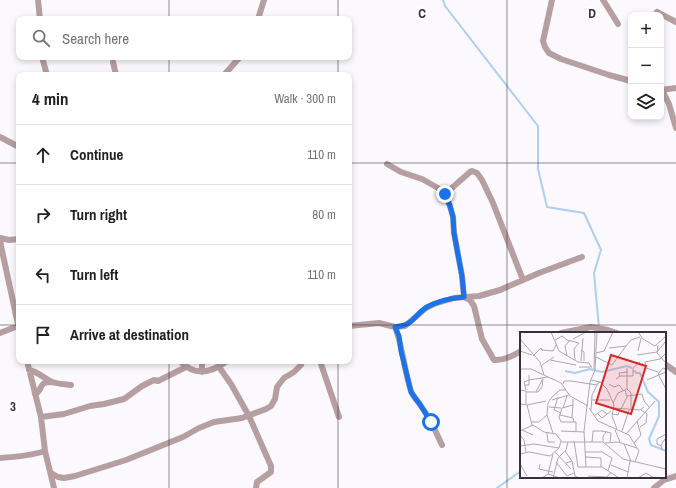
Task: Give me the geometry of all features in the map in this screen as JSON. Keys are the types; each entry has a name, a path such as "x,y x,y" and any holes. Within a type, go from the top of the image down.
{"street":[{"path":"38,0 40,16"},
{"path":"259,16 264,0"},
{"path":"552,0 544,41 545,47 549,53 561,59 628,80"},
{"path":"603,0 618,24"},
{"path":"664,16 676,22"},
{"path":"43,60 47,72"},
{"path":"227,72 237,60"},
{"path":"113,62 115,72"},
{"path":"664,90 676,88"},
{"path":"664,95 676,128"},
{"path":"0,137 16,145"},
{"path":"387,164 401,172 422,179 438,188 445,194 453,217 464,297"},
{"path":"445,194 470,172 472,171 477,173 493,203 522,280"},
{"path":"16,239 9,240 0,238 16,314"},
{"path":"352,326 379,323 395,327 405,326 426,308 434,304 450,299 479,296 500,290 582,257"},
{"path":"464,297 470,300 474,306 482,339 494,360 499,361 507,359 520,352"},
{"path":"395,327 399,336 411,392 431,422 442,445"},
{"path":"566,332 591,327 615,332"},
{"path":"0,333 16,329"},
{"path":"28,364 41,417 45,451 54,488"},
{"path":"183,364 197,372 210,370 223,364"},
{"path":"202,364 202,372"},
{"path":"51,473 58,477 64,478 75,476 126,460 214,422 249,416 266,410 276,399 277,387 284,378 294,372 301,364"},
{"path":"321,364 339,417"},
{"path":"666,365 676,372"},
{"path":"41,417 64,414 124,398 154,380 158,381 186,367"},
{"path":"219,367 231,384 249,416 261,440 271,466 271,472 257,482 256,488"},
{"path":"29,370 36,372 52,382 71,385"},
{"path":"35,394 39,392 42,385 52,382"},
{"path":"0,458 23,456 45,451"},
{"path":"654,488 664,480 676,476"}],"waterway":[{"path":"443,0 445,6 538,126 538,169 547,207 584,213 601,250 594,273 599,328 597,332"},
{"path":"497,488 520,472"}],"route":[{"path":"431,422 411,392 399,336 395,327 405,326 426,308 434,304 454,298 464,297 453,217 445,194"}]}
